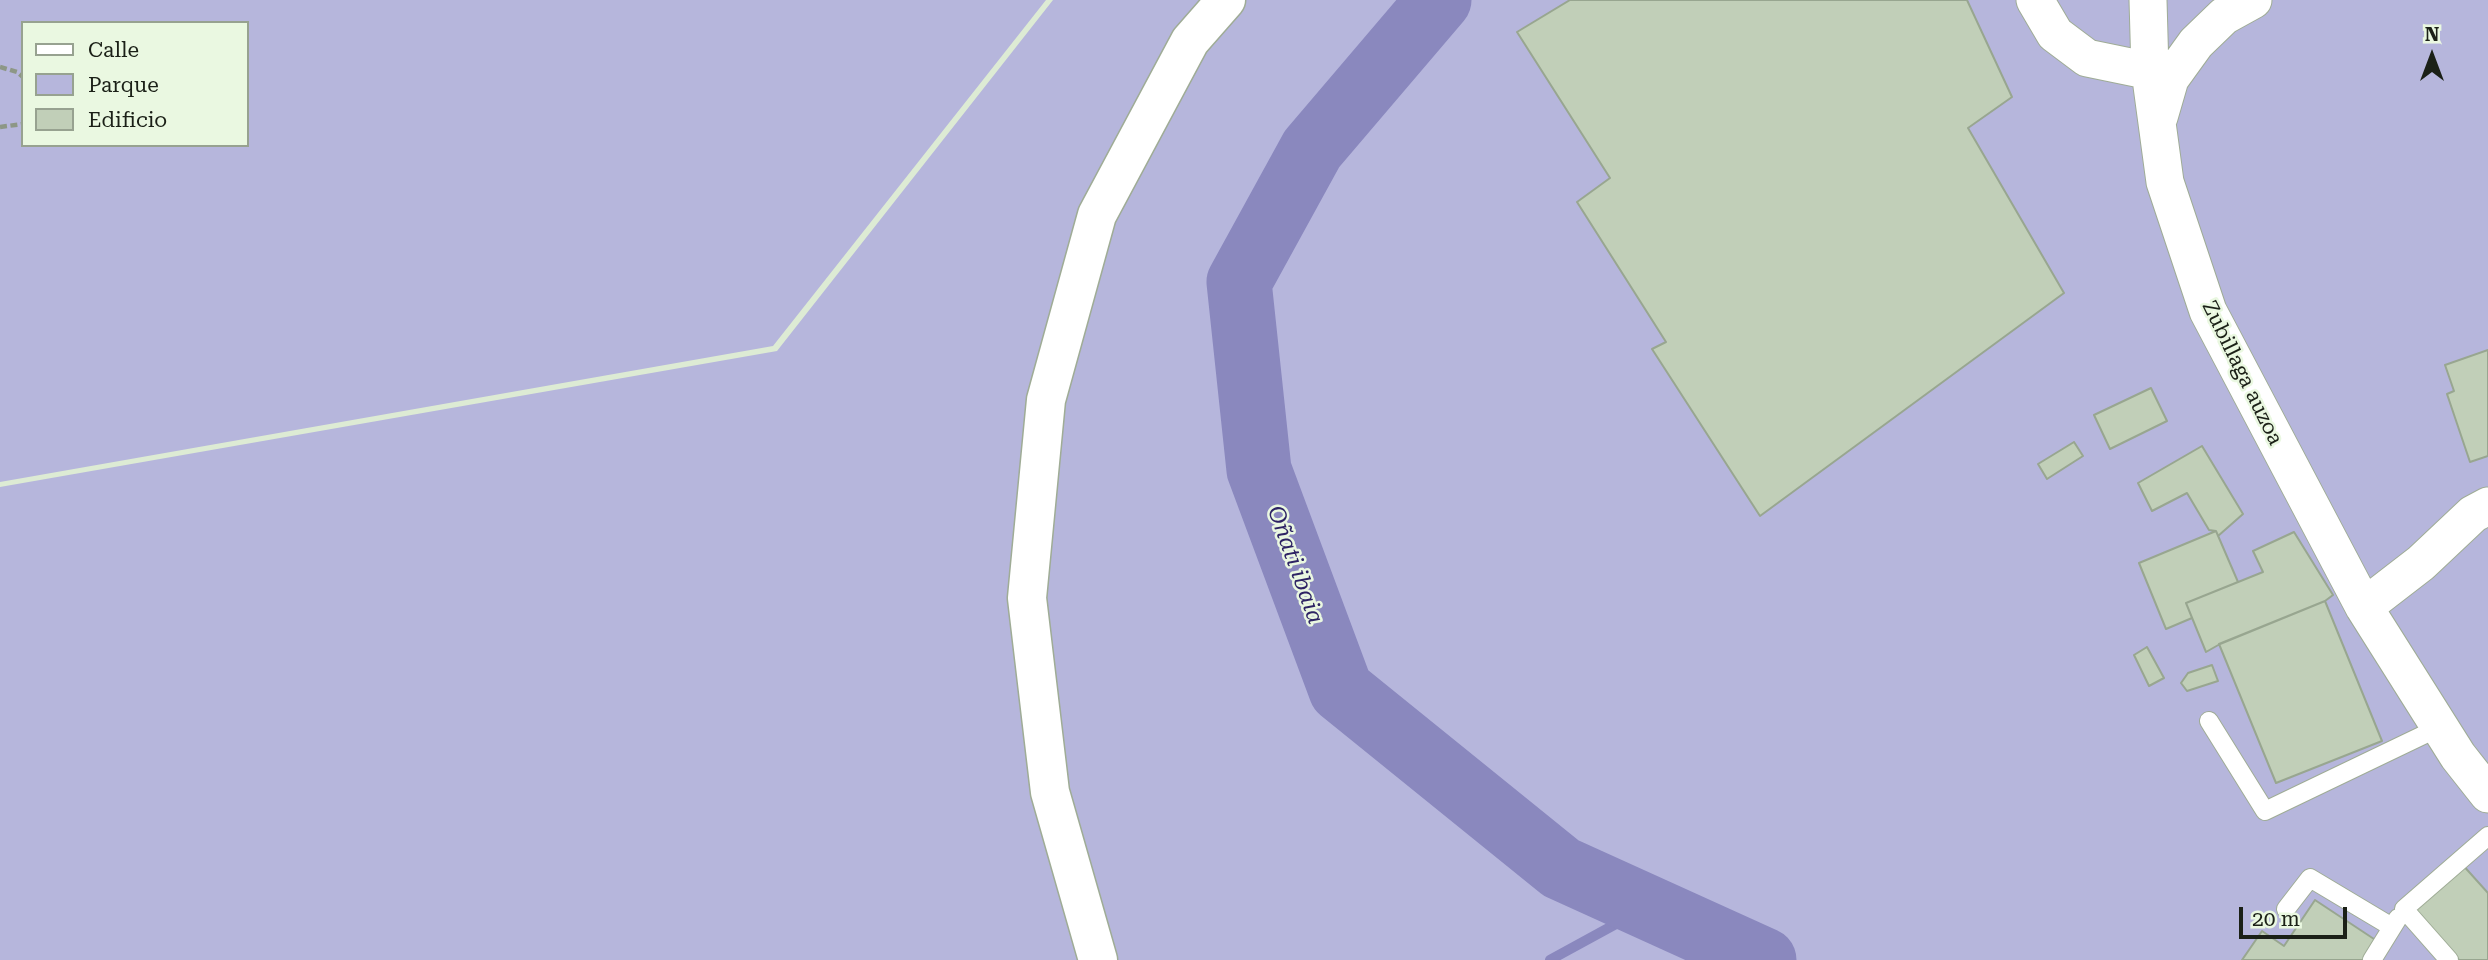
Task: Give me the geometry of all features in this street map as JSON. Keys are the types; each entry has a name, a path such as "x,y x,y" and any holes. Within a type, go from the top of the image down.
{"main road":[{"path":"1098,960 1050,792 1027,598 1046,400 1097,215 1190,41 1226,0"}],"street":[{"path":"2035,0 2055,34 2087,58 2150,71"},
{"name":"Zubillaga auzoa","path":"2148,0 2150,71 2165,183 2208,311 2364,607 2440,727 2488,794"},
{"name":"Zubillaga auzoa","path":"2157,125 2170,79 2196,43 2224,16 2253,0"},
{"path":"2364,607 2421,563 2473,514 2488,506"}],"lane":[{"path":"2209,721 2265,811 2440,727"},
{"path":"2372,960 2404,909 2488,836"},
{"path":"2286,909 2310,878 2392,927"},
{"path":"2404,909 2449,960"}],"path":[{"path":"0,67 21,75"},
{"path":"0,127 21,124"}],"green space":[{"path":"0,0 1046,0 773,346 0,482"},
{"path":"1053,0 2488,0 2488,960 0,960 0,487 777,351"}],"building":[{"path":"1570,0 1967,0 2012,97 1968,128 2064,293 1760,516 1652,349 1666,342 1577,202 1610,178 1517,32"},
{"path":"2488,350 2488,456 2470,462 2447,394 2454,391 2445,365"},
{"path":"2151,388 2167,421 2110,449 2094,415"},
{"path":"2074,442 2083,456 2047,479 2038,464"},
{"path":"2202,446 2243,514 2218,536 2216,531 2209,530 2187,493 2152,511 2138,483"},
{"path":"2216,531 2238,582 2186,603 2192,618 2166,629 2139,563"},
{"path":"2294,532 2333,595 2325,601 2206,652 2186,603 2263,572 2253,551"},
{"path":"2325,601 2382,741 2276,783 2219,644"},
{"path":"2147,647 2164,678 2149,686 2134,655"},
{"path":"2212,665 2218,681 2187,691 2181,683 2188,673"},
{"path":"2461,863 2488,893 2488,960 2459,960 2411,908"},
{"path":"2315,900 2377,941 2364,960 2242,960 2262,931 2284,946"}],"waterway":[{"name":"Oñati ibaia","path":"1439,0 1312,149 1239,282 1259,470 1341,690 1561,868 1764,960"},
{"path":"1550,960 1647,907"}]}
